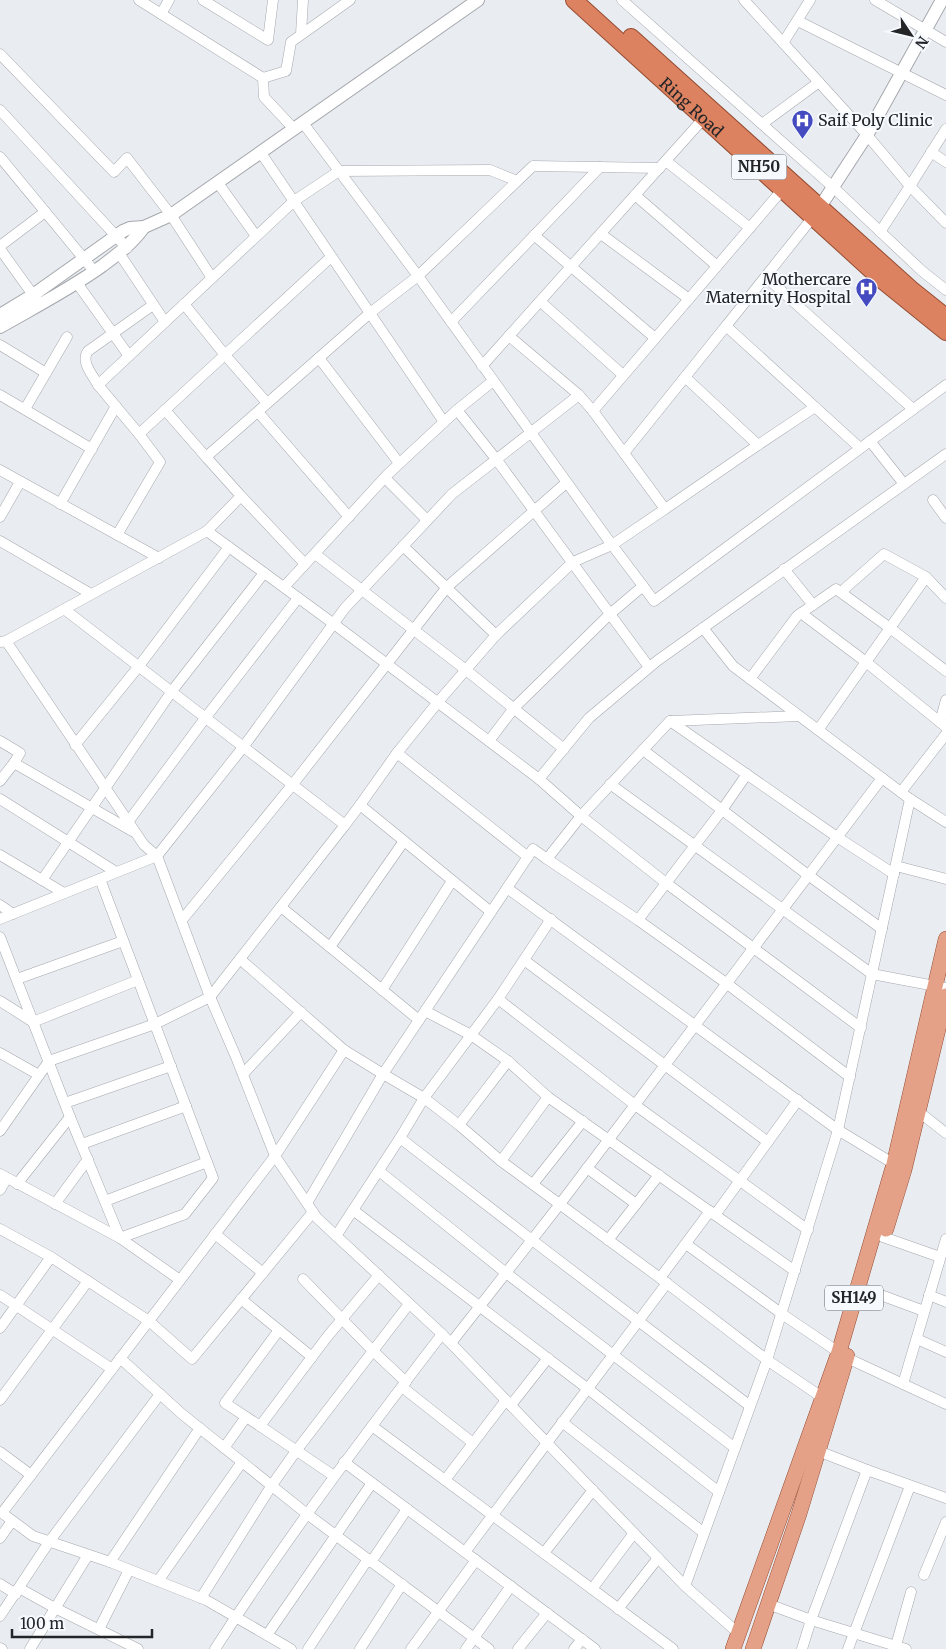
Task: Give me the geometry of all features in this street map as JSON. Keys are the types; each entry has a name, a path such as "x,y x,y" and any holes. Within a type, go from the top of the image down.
{"highway":[{"name":"Ring Road","path":"574,0 783,189 817,212 946,317"},
{"name":"Ring Road","path":"590,0 817,212 883,280 946,332"}],"main road":[{"name":"SH149","path":"733,1649 827,1401 899,1167 918,1112 944,1017 943,990 946,939"},
{"name":"SH149","path":"842,1355 867,1290 884,1237 899,1167 943,990"},
{"name":"SH149","path":"753,1649 799,1514 818,1451 827,1401"}],"street":[{"path":"139,0 263,78 286,71 290,42 350,0"},
{"path":"161,14 169,0"},
{"path":"202,0 268,40 273,0"},
{"path":"301,34 303,0"},
{"path":"622,0 834,188 922,271 946,290"},
{"path":"744,0 867,135 910,186 946,223"},
{"path":"783,43 810,0"},
{"path":"875,0 946,42"},
{"path":"624,453 766,277 834,188 867,135 942,0"},
{"path":"0,326 37,300 84,259 116,236 130,228 144,227 172,215 470,2"},
{"path":"798,21 946,95"},
{"path":"0,54 114,172 127,158 172,215 212,278"},
{"path":"263,78 264,97 299,126 339,171 418,276 566,483 654,601 946,385"},
{"path":"762,124 819,82"},
{"path":"0,110 116,236 153,305 165,322"},
{"path":"482,366 572,268 704,118"},
{"path":"880,232 946,129"},
{"path":"931,152 946,162"},
{"path":"261,153 444,422"},
{"path":"0,157 94,271"},
{"path":"206,457 370,313 418,276 533,166 600,167 663,164 750,228"},
{"path":"450,322 600,167"},
{"path":"98,385 294,201 339,171 490,170 517,181"},
{"path":"218,183 256,236"},
{"path":"592,411 783,189"},
{"path":"636,195 717,266"},
{"path":"37,300 0,248 45,212"},
{"path":"0,314 77,284 136,239 144,227"},
{"path":"601,234 689,299"},
{"path":"534,235 655,338"},
{"path":"139,434 331,257"},
{"path":"766,277 913,409"},
{"path":"77,284 129,356"},
{"path":"541,302 623,375"},
{"path":"184,304 224,355 268,403"},
{"path":"117,534 160,462 98,385 85,361 85,355 153,305"},
{"path":"726,326 860,448"},
{"path":"509,336 579,395 665,509"},
{"path":"25,409 67,337"},
{"path":"0,345 46,373"},
{"path":"319,358 399,464"},
{"path":"685,377 758,445"},
{"path":"284,587 399,464 457,410 493,381"},
{"path":"0,395 92,449"},
{"path":"0,919 157,856 244,746 345,608 452,494 579,395"},
{"path":"60,504 116,406"},
{"path":"0,1131 49,1061 155,1024 210,997 438,702 496,635 573,562 612,545 815,407"},
{"path":"165,410 241,496 305,564"},
{"path":"457,410 573,562 649,667"},
{"path":"258,412 349,517"},
{"path":"870,441 904,484"},
{"path":"539,779 589,718 649,667 946,454"},
{"path":"0,470 159,558"},
{"path":"385,478 427,520"},
{"path":"0,517 20,482"},
{"path":"182,920 293,784 447,587 566,483"},
{"path":"241,496 207,531 3,641 135,833 144,845 157,856 210,997 275,1156 316,1218 442,1334 685,1586 738,1633"},
{"path":"933,500 946,518"},
{"path":"207,531 438,702 539,779 581,816 666,883 860,1028"},
{"path":"0,541 91,594"},
{"path":"403,546 496,635"},
{"path":"75,745 139,666 229,547"},
{"path":"315,554 564,748"},
{"path":"841,592 884,554 926,577 946,598"},
{"path":"784,569 813,605"},
{"path":"42,880 104,787 172,691 264,573"},
{"path":"818,730 926,577"},
{"path":"489,741 514,708 610,614 643,586"},
{"path":"750,679 797,616 836,589 946,671"},
{"path":"128,822 298,598"},
{"path":"64,609 345,824"},
{"path":"801,613 866,662 943,725"},
{"path":"703,628 733,666 910,799 946,822"},
{"path":"943,725 946,700"},
{"path":"547,859 581,816 670,721 799,716"},
{"path":"670,721 837,837 895,870 946,878"},
{"path":"901,792 946,734"},
{"path":"0,741 20,753 0,781"},
{"path":"642,750 882,929"},
{"path":"397,753 528,857"},
{"path":"14,763 135,833"},
{"path":"638,920 722,810 747,774"},
{"path":"451,1343 560,1204 882,778"},
{"path":"610,784 872,974 943,990"},
{"path":"0,799 116,872"},
{"path":"685,1586 767,1360 838,1130 910,799"},
{"path":"360,805 491,912"},
{"path":"330,947 404,842"},
{"path":"307,1203 383,1074 533,849 638,920 726,983 850,1077"},
{"path":"0,855 64,893"},
{"path":"100,879 213,1178 185,1214 120,1238"},
{"path":"382,990 452,881"},
{"path":"507,888 838,1130 899,1167"},
{"path":"0,905 13,914"},
{"path":"281,906 419,1020"},
{"path":"336,1236 424,1098 498,999 551,920"},
{"path":"0,937 4,954 17,980 70,1117 120,1238"},
{"path":"17,980 123,941"},
{"path":"240,959 344,1050 424,1098 501,1161 664,1280 767,1360 827,1401"},
{"path":"524,960 768,1142"},
{"path":"33,1022 138,980"},
{"path":"498,999 635,1105 808,1230"},
{"path":"0,1001 33,1022"},
{"path":"426,1011 471,1035 508,1061 548,1097 795,1272"},
{"path":"243,1074 301,1012"},
{"path":"289,1649 201,1598 110,1562 33,1536 1,1513 275,1156 344,1050"},
{"path":"2,1057 39,1076"},
{"path":"459,1125 508,1061"},
{"path":"65,1104 171,1066"},
{"path":"501,1161 548,1097"},
{"path":"465,1552 639,1322 686,1244 740,1180 798,1100"},
{"path":"82,1144 186,1106"},
{"path":"918,1112 946,1133"},
{"path":"0,1190 8,1179 70,1117"},
{"path":"533,1184 583,1122"},
{"path":"400,1138 750,1406"},
{"path":"55,1204 88,1159"},
{"path":"105,1201 207,1162"},
{"path":"587,1168 636,1204"},
{"path":"379,1171 506,1273 735,1448"},
{"path":"608,1240 659,1175"},
{"path":"8,1179 120,1238 180,1280"},
{"path":"353,1210 548,1358 719,1492"},
{"path":"0,1230 51,1258 149,1321 192,1359 313,1212"},
{"path":"216,1234 263,1273"},
{"path":"884,1237 943,1255"},
{"path":"902,1384 943,1255 946,1239"},
{"path":"686,1244 842,1355 946,1404"},
{"path":"0,1328 51,1258"},
{"path":"260,1426 312,1357 379,1276"},
{"path":"303,1279 404,1384 473,1443"},
{"path":"0,1400 88,1281"},
{"path":"867,1290 924,1311"},
{"path":"0,1295 112,1369"},
{"path":"929,1295 946,1302"},
{"path":"241,1299 312,1357"},
{"path":"201,1598 272,1485 296,1451 410,1304"},
{"path":"279,1330 225,1403 334,1476"},
{"path":"215,1649 344,1462 442,1334"},
{"path":"917,1339 946,1352"},
{"path":"120,1358 200,1428 307,1514 489,1649"},
{"path":"445,1480 473,1443 548,1358"},
{"path":"0,1616 49,1542 160,1394"},
{"path":"224,1448 246,1417"},
{"path":"562,1422 704,1533"},
{"path":"372,1426 673,1649"},
{"path":"110,1562 200,1428"},
{"path":"818,1451 946,1498"},
{"path":"0,1452 31,1475"},
{"path":"158,1581 242,1462"},
{"path":"344,1462 595,1649"},
{"path":"802,1649 867,1470"},
{"path":"267,1635 372,1483"},
{"path":"848,1649 910,1486"},
{"path":"544,1554 593,1490"},
{"path":"308,1649 407,1509"},
{"path":"0,1538 12,1521"},
{"path":"924,1575 946,1522"},
{"path":"592,1589 634,1533"},
{"path":"30,1649 88,1555"},
{"path":"618,1609 658,1558"},
{"path":"411,1649 476,1560"},
{"path":"98,1629 130,1570"},
{"path":"0,1584 55,1608 138,1649"},
{"path":"360,1649 402,1584"},
{"path":"466,1649 511,1586"},
{"path":"768,1604 899,1648 911,1592"},
{"path":"518,1649 547,1613"},
{"path":"574,1649 582,1639"}],"place":[{"name":"Saif Poly Clinic","path":"802,139"},
{"name":"Mothercare Maternity Hospital","path":"867,307"}]}
